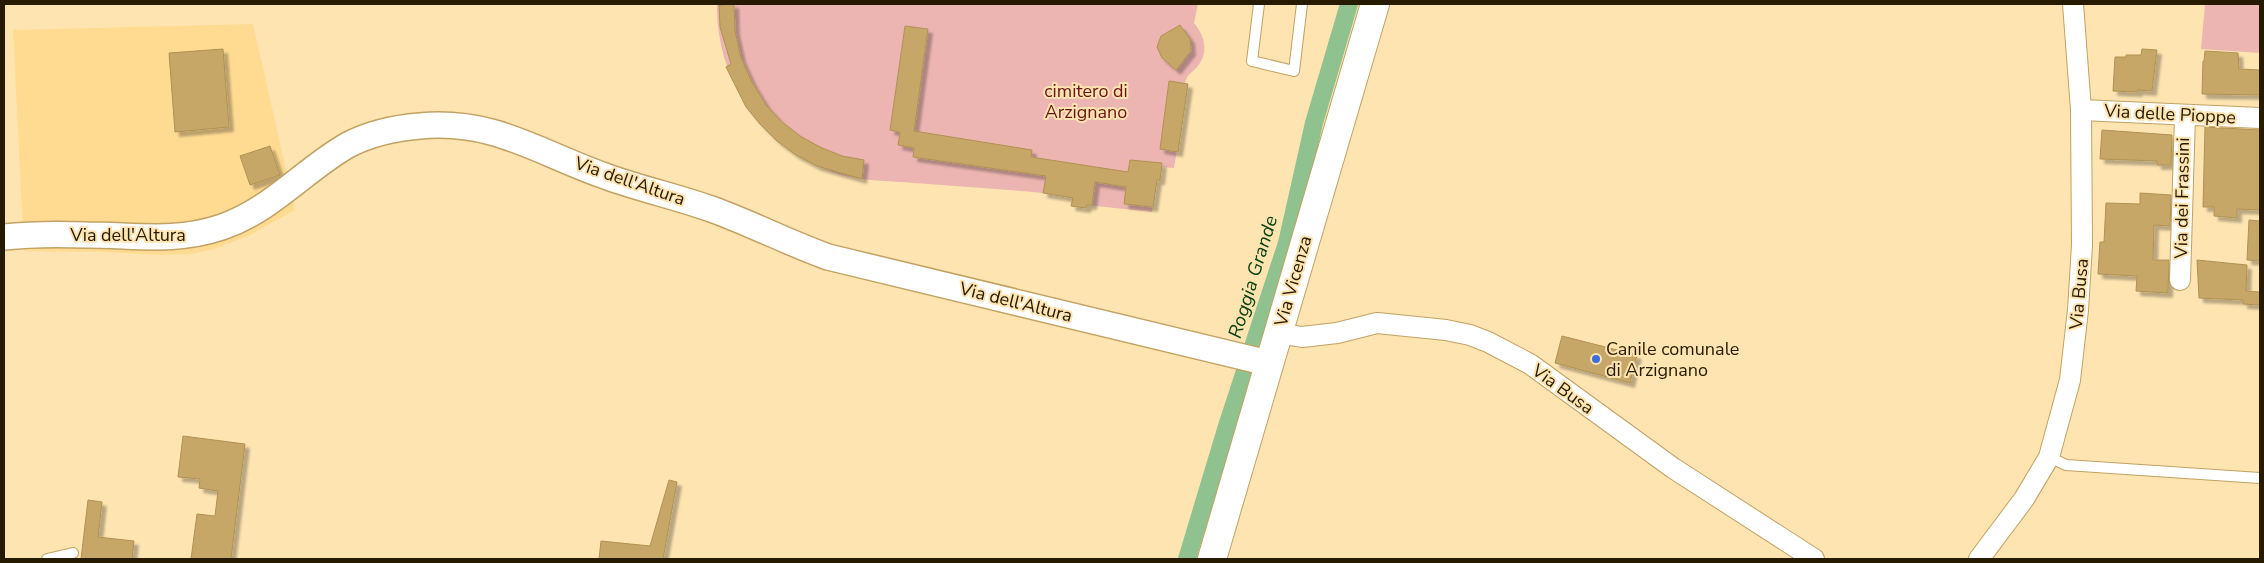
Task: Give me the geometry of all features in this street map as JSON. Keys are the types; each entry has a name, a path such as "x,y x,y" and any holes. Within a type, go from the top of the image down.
{"main road":[{"name":"Via Vicenza","path":"1212,559 1268,363 1375,4"}],"street":[{"name":"Via Busa","path":"1979,559 2024,499 2049,457 2070,380 2078,310 2082,245 2080,110 2073,4"},
{"name":"Via delle Pioppe","path":"2080,110 2260,118"},
{"name":"Via dei Frassini","path":"2180,280 2184,116"},
{"name":"Via dell'Altura","path":"4,237 88,235 177,238 202,233 250,215 348,146 372,135 421,126 467,127 518,139 604,176 716,211 770,235 828,257 1268,363"},
{"name":"Via Busa","path":"1277,333 1302,337 1337,333 1377,323 1446,330 1470,335 1488,342 1530,364 1673,468 1814,559"}],"lane":[{"path":"1259,4 1252,61 1294,71 1302,4"},
{"path":"2049,457 2066,464 2260,478"},
{"path":"47,559 73,553"}],"shaded area":[{"path":"253,24 295,210 250,235 214,249 191,254 160,255 24,251 13,30"}],"green space":[{"name":"cimitero di Arzignano","path":"717,4 1198,4 1194,23 1201,33 1204,50 1201,62 1188,76 1185,83 1188,84 1174,168 1162,167 1160,180 1157,180 1152,212 1087,205 1086,208 1071,206 1072,198 1043,193 866,179 838,174 811,163 787,149 766,130 749,109 735,86 725,60 719,32"},
{"path":"2205,4 2260,4 2260,53 2201,49"}],"building":[{"path":"734,4 735,31 741,58 752,82 766,105 782,122 800,136 842,156 864,160 862,179 817,166 796,155 777,141 746,107 726,67 731,64 720,27 719,5"},
{"path":"1180,25 1190,39 1191,51 1176,70 1162,58 1157,47 1161,36"},
{"path":"905,26 928,29 914,131 1032,150 1031,157 1128,172 1130,160 1162,163 1153,207 1124,204 1126,187 1095,182 1092,205 1087,205 1086,208 1071,206 1073,198 1043,193 1046,176 913,157 914,148 898,145 900,132 890,130"},
{"path":"223,49 229,127 175,132 169,53"},
{"path":"2142,49 2157,50 2152,91 2113,91 2115,57 2141,55"},
{"path":"2205,51 2238,53 2239,69 2260,70 2260,95 2202,94"},
{"path":"1169,81 1188,84 1178,152 1160,149"},
{"path":"2205,127 2260,130 2260,210 2237,209 2237,218 2214,216 2214,207 2203,207"},
{"path":"2102,130 2172,135 2171,165 2157,165 2157,161 2100,159"},
{"path":"270,146 280,175 250,185 240,156"},
{"path":"2140,193 2171,195 2170,226 2154,225 2153,260 2169,260 2168,293 2136,291 2137,276 2098,274 2100,242 2104,242 2106,203 2140,204"},
{"path":"2249,220 2260,221 2260,261 2247,260"},
{"path":"2197,260 2247,265 2246,291 2260,292 2260,305 2243,304 2243,300 2199,298"},
{"name":"Canile comunale di Arzignano","path":"1562,336 1637,355 1630,383 1555,363"},
{"path":"183,436 245,444 231,559 191,559 197,514 215,516 218,491 199,488 200,479 178,477"},
{"path":"669,480 677,482 663,559 599,559 601,541 650,546"},
{"path":"88,500 102,502 98,537 134,541 132,559 81,559"}],"waterway":[{"name":"Roggia Grande","path":"1187,559 1227,426 1287,243 1314,123 1349,4"}],"place":[{"name":"Canile comunale di Arzignano","path":"1596,359"}]}
